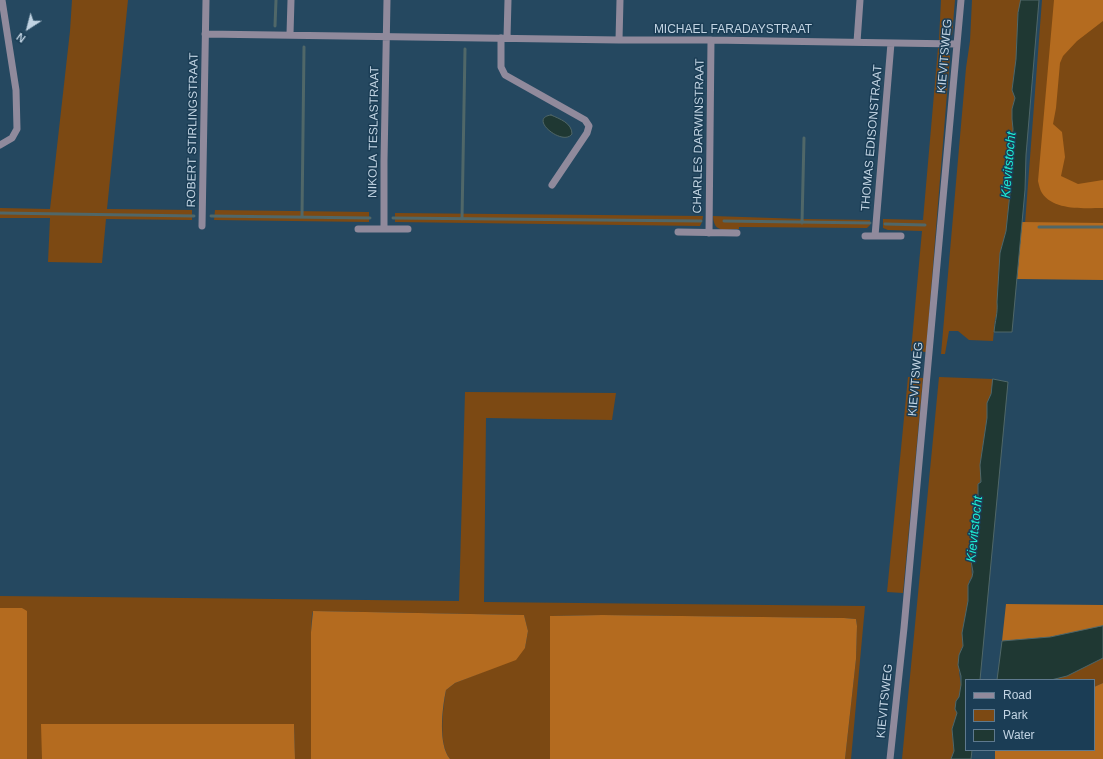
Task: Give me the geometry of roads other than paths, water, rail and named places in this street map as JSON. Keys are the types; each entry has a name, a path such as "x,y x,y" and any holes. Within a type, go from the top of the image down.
{"street":[{"path":"0,145 12,138 17,129 16,90 2,0"},
{"name":"ROBERT STIRLINGSTRAAT","path":"202,226 206,0"},
{"path":"290,34 291,0"},
{"path":"386,36 387,0"},
{"path":"508,0 501,67 505,75 585,120 589,126 587,133 552,185"},
{"path":"619,40 620,0"},
{"path":"857,42 860,0"},
{"name":"KIEVITSWEG","path":"890,759 904,628 961,0"},
{"name":"MICHAEL FARADAYSTRAAT","path":"205,34 957,44"},
{"name":"NIKOLA TESLASTRAAT","path":"384,229 386,36"},
{"name":"CHARLES DARWINSTRAAT","path":"709,233 711,40"},
{"name":"THOMAS EDISONSTRAAT","path":"875,236 891,43"},
{"path":"358,229 408,229"},
{"path":"678,232 737,233"},
{"path":"865,236 900,236"}],"water":[{"name":"Kievitstocht","path":"1021,0 1039,0 1026,155 1025,190 1012,332 994,332 997,310 1000,253 1006,231 1010,193 1006,184 1006,168 1012,143 1012,109 1015,98 1012,90 1016,59 1018,13"},
{"path":"551,115 568,124 572,134 568,137 562,137 549,130 543,121 545,117"},
{"path":"993,379 1008,382 980,679 965,679 965,751 972,751 971,759 951,759 954,751 952,729 957,713 955,709 956,701 959,697 961,685 961,676 958,665 959,655 963,646 962,633 968,601 968,585 973,572 971,561 978,519 978,484 981,482 980,465 987,418 987,403 991,394"},
{"path":"1103,626 1103,658 1067,676 1055,679 997,679 1002,641 1050,637"}],"waterway":[{"path":"275,26 276,0"},
{"path":"302,217 304,47"},
{"path":"462,219 465,49"},
{"path":"802,223 804,138"},
{"path":"0,213 194,216"},
{"path":"211,216 370,218"},
{"path":"393,218 701,221"},
{"path":"724,221 870,223"},
{"path":"885,224 925,225"},
{"path":"1039,227 1103,227"}]}
